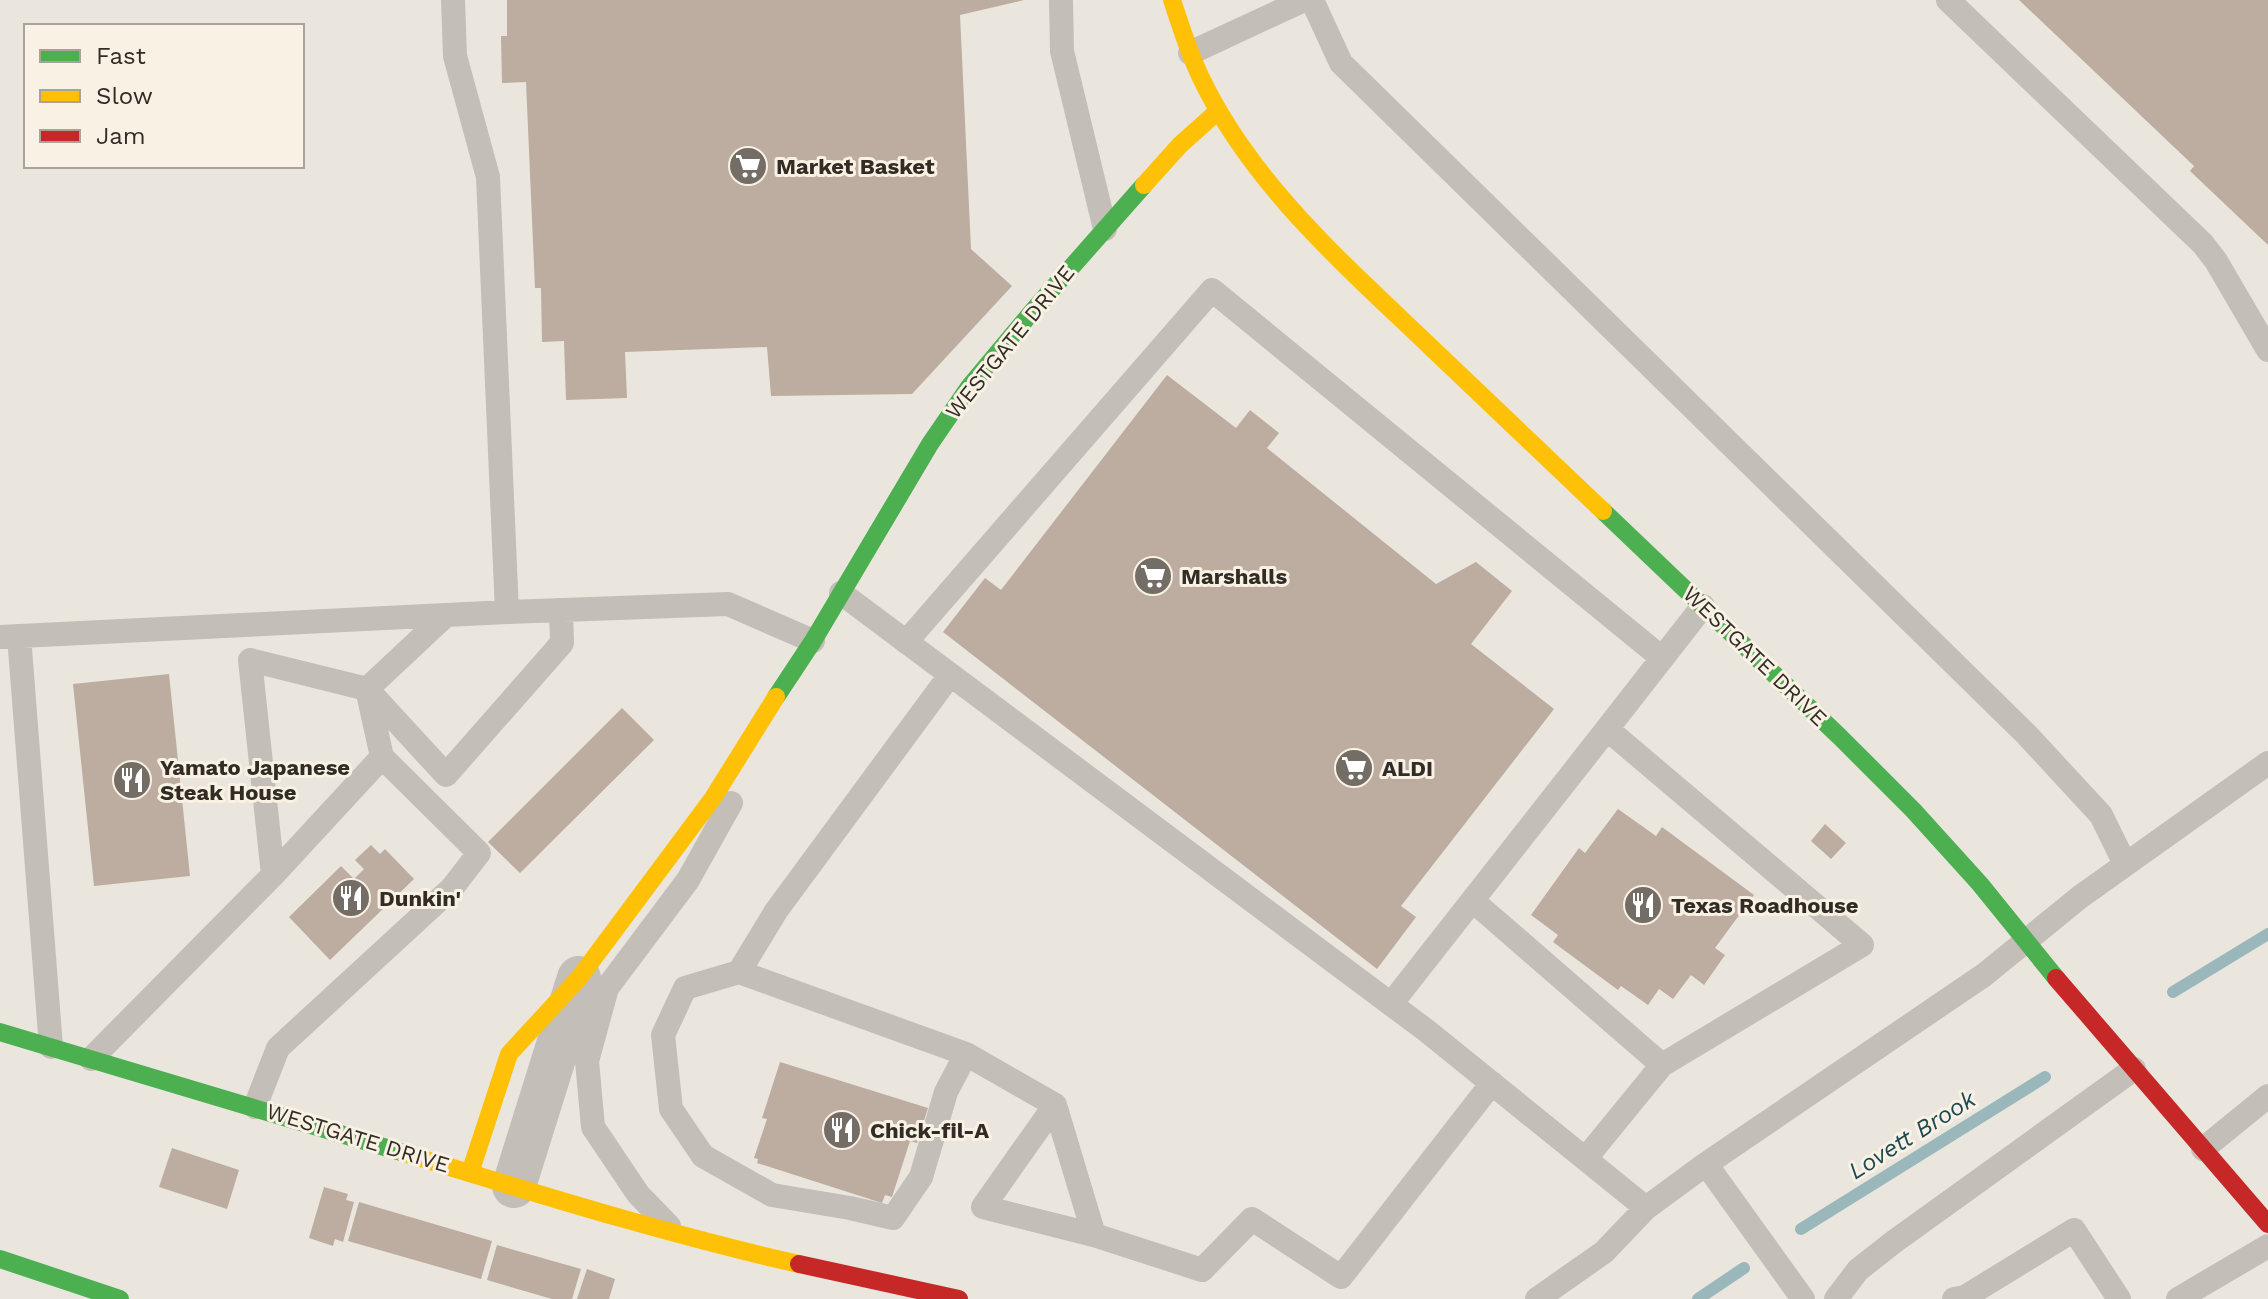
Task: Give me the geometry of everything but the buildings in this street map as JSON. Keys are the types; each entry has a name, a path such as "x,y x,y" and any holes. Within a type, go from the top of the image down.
{"street":[{"name":"WESTGATE DRIVE","path":"1172,0 1190,53 1218,111 1248,159 1301,221 1913,810 1980,884 2268,1224"},
{"name":"WESTGATE DRIVE","path":"470,1173 509,1054 579,978 713,798 813,641 930,444 969,387 1180,145 1218,111"},
{"path":"514,1186 579,978"},
{"name":"WESTGATE DRIVE","path":"0,1032 696,1239 959,1299"},
{"name":"WESTGATE DRIVE","path":"696,1239 856,1299"},
{"path":"0,1259 120,1299"}],"lane":[{"path":"453,0 455,56 488,177 507,612"},
{"path":"1061,0 1062,51 1105,229"},
{"path":"1190,53 1304,0"},
{"path":"1312,0 1341,63 2027,735 2101,815 2125,864"},
{"path":"1948,0 2203,244 2268,350"},
{"path":"906,642 1212,290 1662,658"},
{"path":"841,593 1391,1004 1646,1208"},
{"path":"51,1047 9,637 728,604 813,641"},
{"path":"1391,1004 1703,606"},
{"path":"250,660 367,689 446,775 562,643 561,610"},
{"path":"367,689 446,615"},
{"path":"248,625 273,875"},
{"path":"739,972 776,911 950,675"},
{"path":"255,1107 278,1048 452,888 479,853 382,757 367,689"},
{"path":"696,1239 638,1194 593,1127 587,1061 607,988 688,880 740,788 759,723"},
{"path":"1586,1158 1662,1065 1862,945 1607,729"},
{"path":"91,1059 273,875 382,757"},
{"path":"1537,1299 1604,1252 1646,1208 1706,1164 1984,975 2067,907 2268,763"},
{"path":"1473,901 1662,1065"},
{"path":"966,1054 946,1092 921,1177 893,1218 772,1195 703,1156 671,1109 663,1035 685,988 739,972 966,1054 1055,1105 1094,1235"},
{"path":"1836,1299 1858,1270 1895,1241 2134,1069"},
{"path":"1055,1105 983,1207 1094,1235 1202,1270 1252,1219 1341,1277 1492,1083"},
{"path":"2203,1149 2268,1096"},
{"path":"1706,1164 1803,1299"},
{"path":"1954,1299 1965,1297 2074,1230 2119,1299"},
{"path":"2178,1299 2268,1246"}],"waterway":[{"name":"Lovett Brook","path":"2173,992 2268,934"},
{"name":"Lovett Brook","path":"1801,1229 2045,1077"},
{"name":"Lovett Brook","path":"1698,1299 1744,1268"}],"traffic: fast":[{"path":"776,697 813,641 930,444 969,387 1144,185"},
{"path":"1603,511 1913,810 1980,884 2056,978"},
{"path":"0,1032 404,1153"},
{"path":"0,1259 120,1299"}],"traffic: slow":[{"path":"1172,0 1202,80 1222,117 1270,185 1327,247 1603,511"},
{"path":"1144,185 1180,145 1218,111"},
{"path":"470,1173 509,1054 579,978 713,798 776,697"},
{"path":"404,1153 650,1226 799,1264"}],"traffic: jam":[{"path":"2056,978 2268,1224"},
{"path":"799,1264 959,1299"}],"place":[{"name":"Market Basket","path":"748,166"},
{"name":"Marshalls","path":"1153,576"},
{"name":"ALDI","path":"1354,768"},
{"name":"Yamato Japanese Steak House","path":"132,780"},
{"name":"Dunkin'","path":"351,898"},
{"name":"Texas Roadhouse","path":"1643,905"},
{"name":"Chick-fil-A","path":"842,1130"}]}
